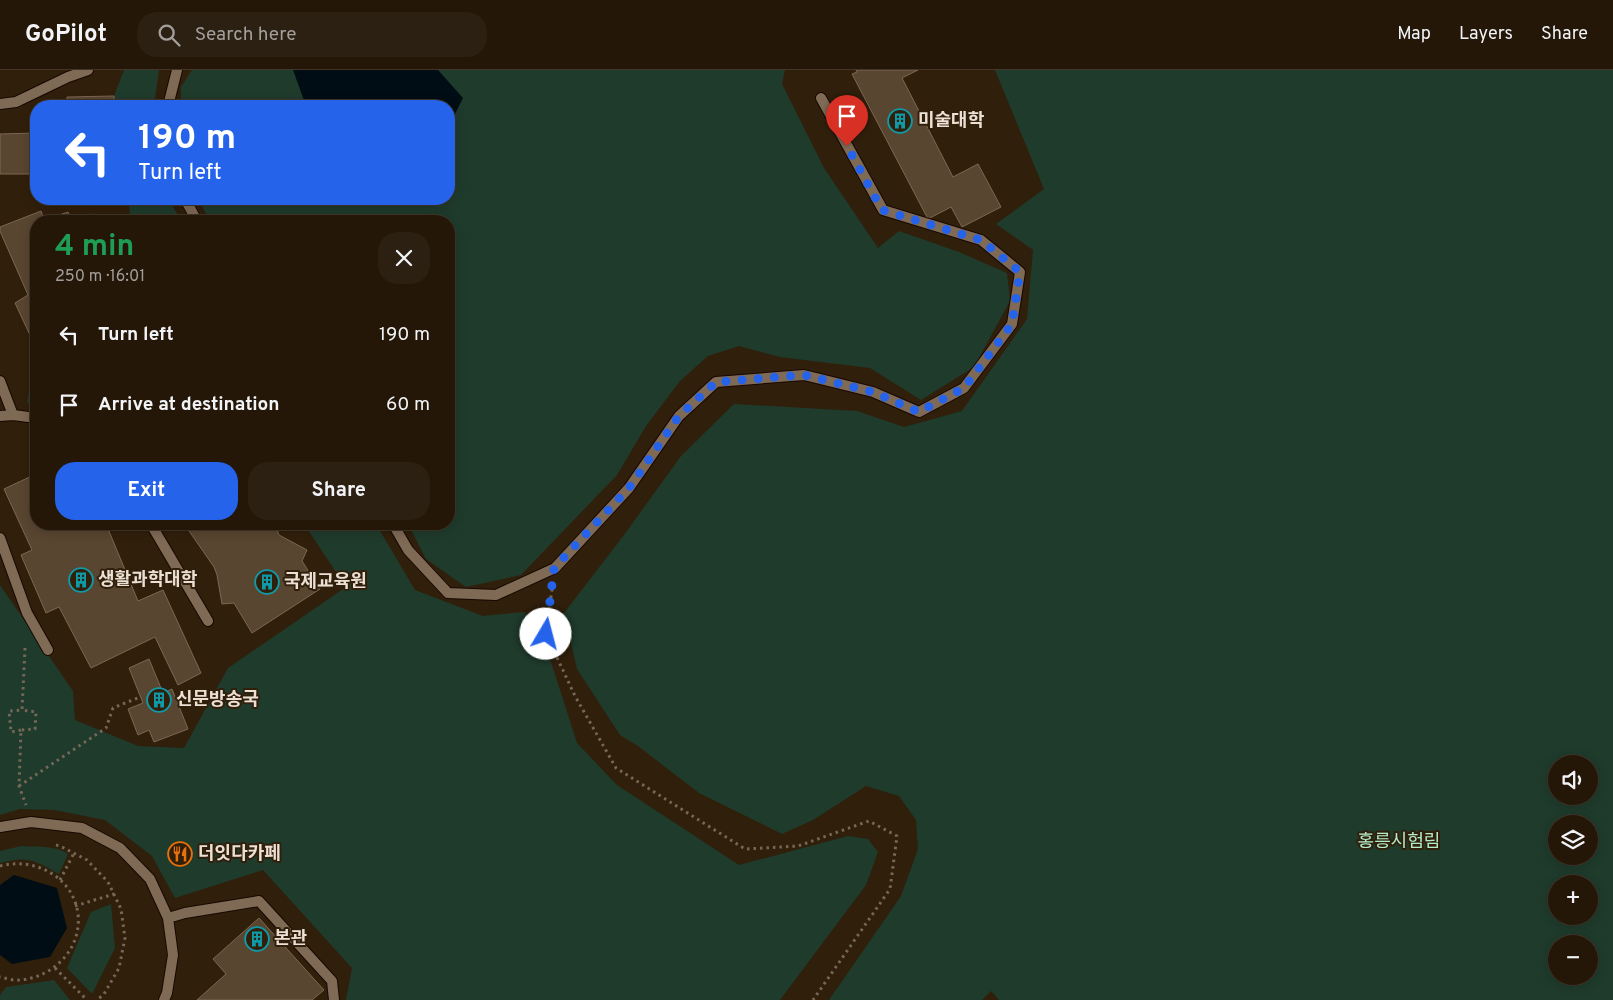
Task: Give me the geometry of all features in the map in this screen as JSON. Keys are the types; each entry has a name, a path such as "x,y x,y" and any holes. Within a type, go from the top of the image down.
{"lane":[{"path":"0,104 16,102 68,77 88,70"},
{"path":"170,100 177,70"},
{"path":"396,530 408,550 448,593 496,595 554,568 629,488 679,416 716,382 804,375 873,392 919,412 964,388 1012,324 1020,272 981,240 882,210 821,98"},
{"path":"0,382 13,415"},
{"path":"0,416 13,415 30,417"},
{"path":"154,530 208,621"},
{"path":"0,538 27,613 48,650"},
{"path":"0,827 32,822 82,828 120,848 150,879 168,918 173,956 167,993 164,1000"},
{"path":"168,918 186,913 260,901 332,981 334,1000"}],"path":[{"path":"554,568 546,634 574,696 616,768 745,848 798,846 869,821 897,836 890,889 813,1000"},
{"path":"22,710 27,613"},
{"path":"19,786 106,728 114,708 140,697"},
{"path":"10,711 36,712 35,729 21,730 11,732 10,711"},
{"path":"21,730 19,786 32,822"},
{"path":"53,845 60,846 87,860 108,882 121,908 125,938 119,968 104,994 96,1000"},
{"path":"60,880 74,853"},
{"path":"0,866 22,862 42,867 60,880 71,894 78,913 77,934 69,953 56,968 37,978 17,981 0,977"},
{"path":"75,906 114,894"},
{"path":"56,968 86,1000"}],"green space":[{"path":"124,70 159,70 155,100 114,100"},
{"path":"192,70 785,70 782,84 824,168 878,248 899,231 959,252 1007,273 1010,301 974,367 921,400 870,368 780,357 739,346 708,356 680,381 646,426 617,475 521,575 466,587 426,559 411,530 455,530 455,215 207,215 201,205 455,205 455,100 181,100 181,87"},
{"name":"홍릉시험림","path":"995,70 1613,70 1613,1000 999,1000 991,991 982,1000 829,1000 901,896 918,849 916,820 899,796 866,786 813,820 782,834 699,793 638,746 620,735 577,669 564,613 624,535 681,456 734,404 857,411 904,427 962,411 1027,319 1033,250 996,224 1044,189"},
{"path":"129,205 172,205 178,215 130,215"},
{"path":"30,384 30,404 27,403"},
{"path":"308,530 380,530 415,590 483,616 524,612 533,621 544,640 577,743 617,785 739,865 848,836 868,839 878,852 866,885 780,1000 346,1000 352,968 263,870 175,898 152,856 105,820 54,810 20,809 0,815 0,585 73,691 75,720 138,746 184,748 228,668 346,587"},
{"path":"21,846 52,848 68,854 59,874 31,861 18,860 0,863 0,851"},
{"path":"111,904 115,948 92,994 67,968 91,912"},
{"path":"54,980 70,1000 0,1000 0,995 6,987"}],"shaded area":[{"path":"293,70 438,70 463,98 455,114 455,100 304,100"},
{"path":"14,875 57,888 67,928 50,957 12,964 0,955 0,885"}],"building":[{"name":"미술대학","path":"856,70 918,70 902,78 953,177 978,164 1001,207 962,227 951,207 928,219 852,74 857,72"},
{"path":"114,96 114,100 67,100 67,97"},
{"path":"30,133 30,174 0,174 0,134"},
{"path":"41,211 42,215 31,215"},
{"path":"30,215 30,335 15,303 28,295 0,231 0,227"},
{"name":"생활과학대학","path":"30,477 30,530 108,530 138,601 163,590 201,673 178,685 155,637 91,668 59,607 46,613 21,555 32,550 4,489"},
{"name":"국제교육원","path":"188,530 277,530 279,535 307,550 302,561 320,589 252,633 234,603 222,604 214,567"},
{"name":"신문방송국","path":"149,659 163,693 172,689 188,729 154,742 149,730 138,735 128,709 143,703 129,668"},
{"name":"본관","path":"259,918 324,990 312,1000 197,1000 226,974 213,959"}],"place":[{"name":"미술대학","path":"900,121"},
{"name":"생활과학대학","path":"81,580"},
{"name":"국제교육원","path":"267,582"},
{"name":"신문방송국","path":"159,700"},
{"name":"더잇다카페","path":"180,854"},
{"name":"본관","path":"257,939"}],"route":[{"path":"546,634 554,568 629,488 679,416 716,382 804,375 873,392 919,412 964,388 1012,324 1020,272 981,240 882,210 847,146"}]}
